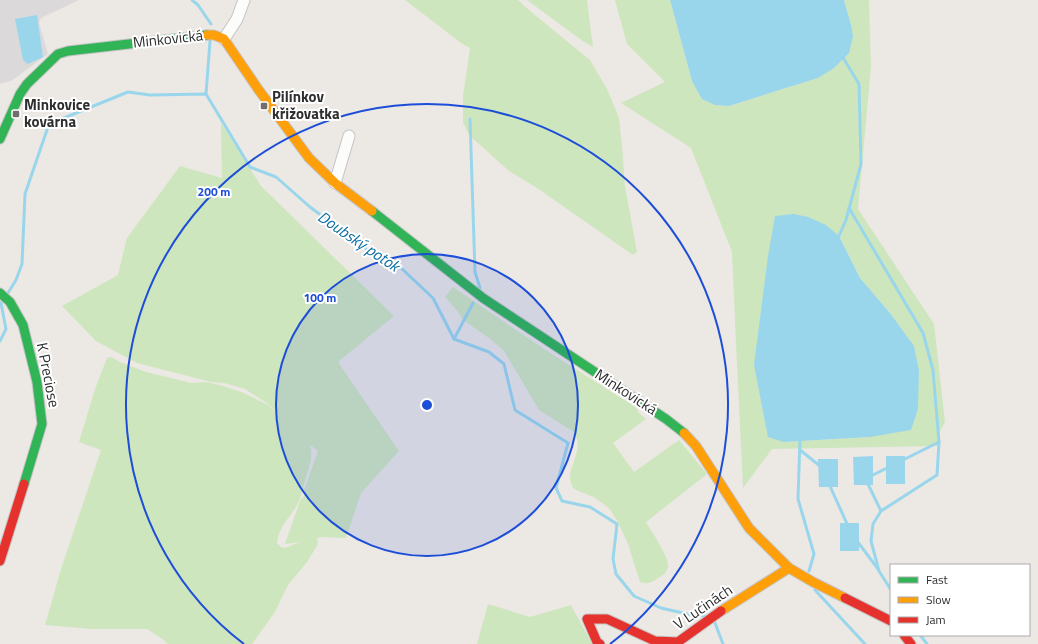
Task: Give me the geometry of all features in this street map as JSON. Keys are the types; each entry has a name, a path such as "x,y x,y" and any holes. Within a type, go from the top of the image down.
{"street":[{"path":"224,39 237,19 244,0"},
{"name":"Minkovická","path":"0,139 20,94 27,84 58,54 68,51 203,35 214,35 224,39 258,89 309,158 335,183 483,298 681,430 696,446 750,528 789,568 813,582 890,620"},
{"path":"335,183 348,136"},
{"name":"K Preciose","path":"0,293 10,302 23,325 37,382 42,424 0,561"},
{"name":"V Lučinách","path":"600,644 597,642 587,619 607,619 655,642 678,642 718,613 789,568"}],"shaded area":[{"path":"0,0 79,0 41,18 39,23 48,54 11,81 0,84"}],"green space":[{"path":"405,0 518,0 590,60 607,89 619,118 625,186 637,252 633,255 537,188 509,171 469,135 463,122 463,96 470,48 461,43"},
{"path":"527,0 587,0 593,47 584,42"},
{"path":"615,0 670,0 692,81 715,105 729,106 818,78 851,25 844,0 869,0 871,66 858,209 934,324 945,422 939,433 937,446 772,449 743,488 732,252 691,148 621,103 665,82 627,44","holes":["839,236 860,278 890,313 870,437 784,442"]},
{"path":"221,123 261,186 394,316 338,362 399,451 361,493 346,538 317,538 318,544 307,562 288,585 275,612 252,644 168,644 147,629 92,629 45,625 61,569 101,450 79,442 95,389 107,358 113,358 146,372 191,383 207,382 244,393 268,405 282,417 268,404 245,389 137,363 96,341 62,306 118,275 127,238 180,166 222,178","holes":["310,445 318,451 304,490 304,496 300,501 285,544 300,542 285,548 281,547 277,543 278,537 283,525 301,497 311,459"]},
{"path":"453,287 544,349 637,408 638,412 646,419 613,443 634,472 679,440 707,474 646,522 663,551 668,563 666,571 660,577 649,583 640,582 628,544 618,522 609,508 594,497 573,488 570,479 578,445 574,432 539,410 504,351 489,338 463,320 445,297"},
{"path":"488,604 530,617 571,605 592,644 477,644"}],"water":[{"path":"670,0 844,0 853,36 849,53 834,68 818,78 729,106 715,105 702,99 692,81"},
{"path":"37,15 43,57 28,64 23,60 15,19"},
{"path":"794,214 808,217 826,225 839,236 860,278 890,313 914,346 919,371 918,409 911,430 870,437 784,442 768,437 754,365 768,256 775,216"},
{"path":"873,456 873,485 854,485 853,457"},
{"path":"886,456 905,456 905,484 886,484"},
{"path":"818,459 838,459 838,487 819,487"},
{"path":"840,523 859,523 859,551 840,551"}],"waterway":[{"path":"192,0 198,5 211,24"},
{"path":"206,94 210,41"},
{"path":"838,238 846,220 861,164 859,84 842,56"},
{"name":"Doubský potok","path":"8,293 16,280 22,264 25,194 49,124 128,92 150,95 206,94 250,167 276,177 310,207 369,251 399,266 433,298 454,339 489,352 504,364 515,410 568,443 556,488 562,501 590,507 617,524 613,559 616,574 634,596 661,608 692,615 704,616"},
{"path":"470,119 475,272 480,288"},
{"path":"849,208 923,333 933,370 939,442 937,475 881,511 873,524 871,541 879,571 890,588"},
{"name":"Doubský potok","path":"0,341 6,329 1,303"},
{"path":"454,339 473,303"},
{"path":"800,438 798,499 814,554 809,571"},
{"path":"901,461 939,442"},
{"path":"800,450 820,466"},
{"path":"869,477 889,467"},
{"path":"867,482 881,511"},
{"path":"829,484 848,526"},
{"path":"857,541 878,569"},
{"path":"815,590 865,644"},
{"name":"Doubský potok","path":"715,623 723,644"},
{"path":"921,636 927,644"}],"traffic: fast":[{"path":"0,139 20,94 27,84 58,54 68,51 207,35"},
{"path":"372,211 483,298 666,419 684,433"},
{"path":"0,293 10,302 23,325 37,382 42,424 24,484"}],"traffic: slow":[{"path":"207,35 214,35 224,39 258,89 309,158 335,183 372,211"},
{"path":"684,433 696,446 749,528 789,568 845,598"},
{"path":"721,611 789,568"}],"traffic: jam":[{"path":"0,561 24,484"},
{"path":"845,598 890,620"},
{"path":"600,644 597,642 587,619 607,619 655,641 678,642 721,611"},
{"path":"905,636 911,644"}],"place":[{"name":"Pilínkov křižovatka","path":"264,106"},
{"name":"Minkovice kovárna","path":"16,114"}]}
